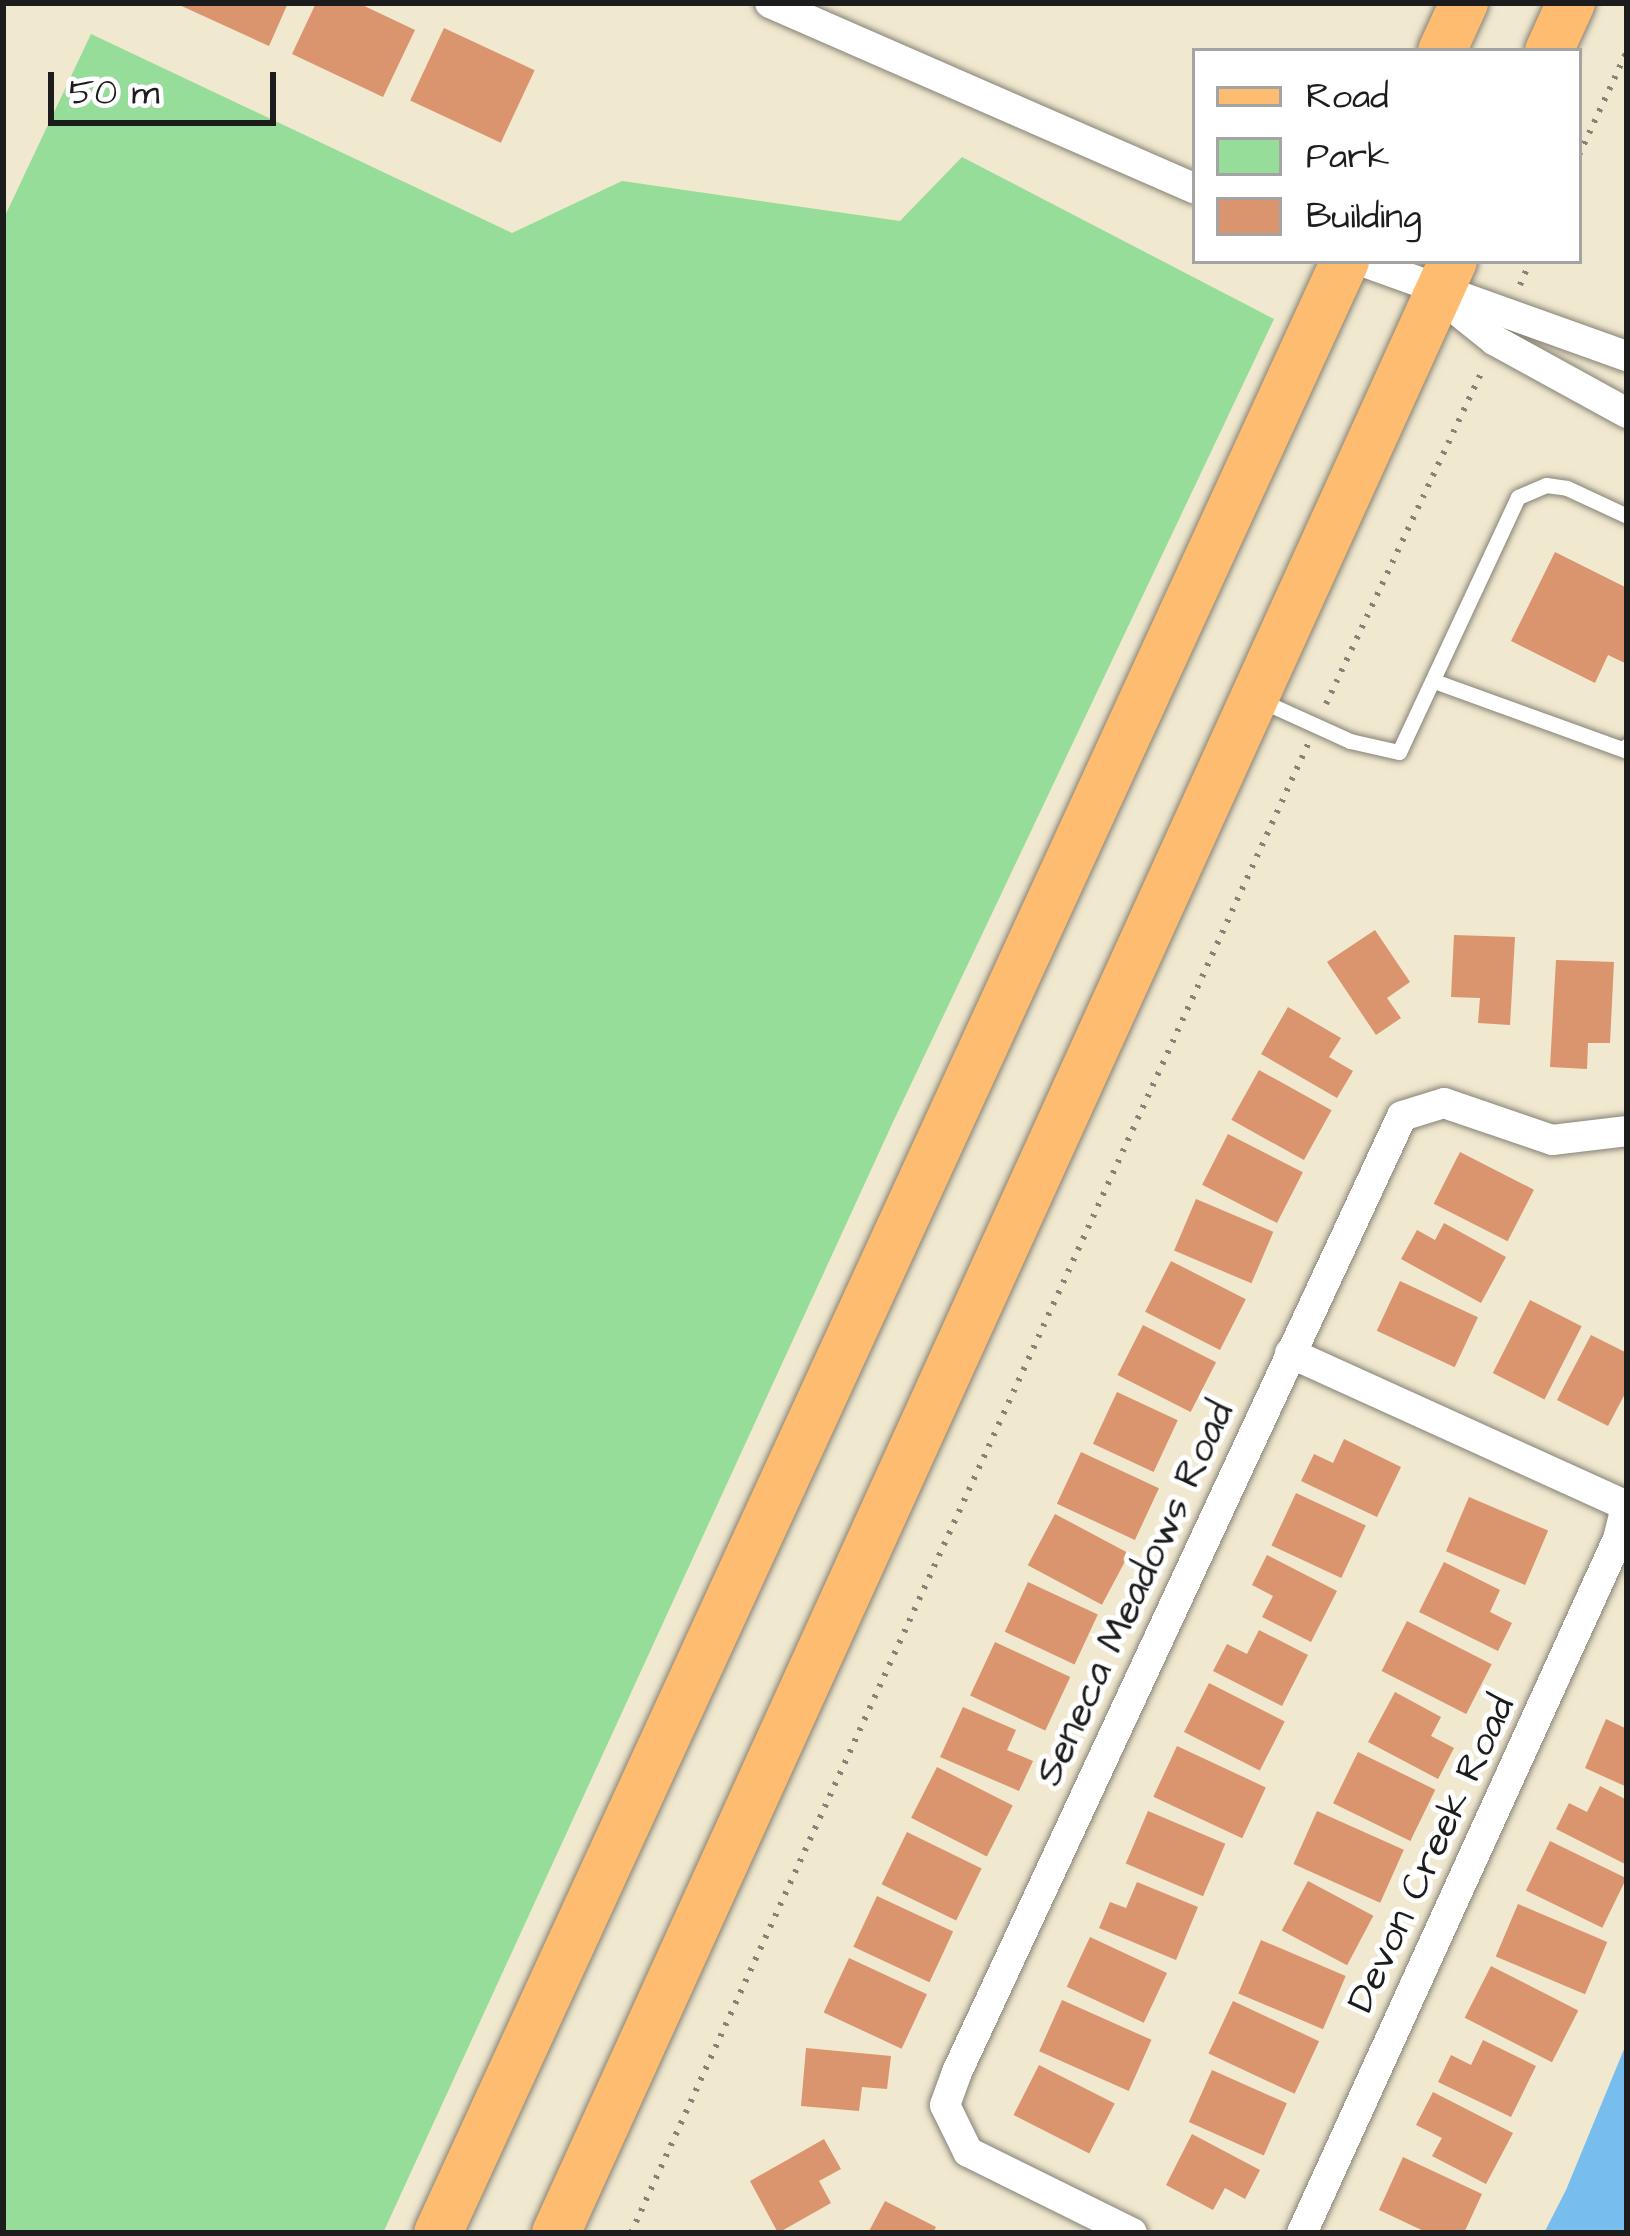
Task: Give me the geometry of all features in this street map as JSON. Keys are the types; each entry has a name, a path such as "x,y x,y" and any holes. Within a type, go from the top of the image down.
{"main road":[{"path":"1443,48 1464,3"},
{"path":"1550,48 1571,3"},
{"path":"438,2233 1344,264"},
{"path":"556,2233 1445,278"}],"street":[{"path":"770,3 1192,188"},
{"path":"1376,264 1445,278 1510,310 1627,356"},
{"path":"1445,278 1494,340 1627,413"},
{"name":"Seneca Meadows Road","path":"1132,2233 968,2152 944,2105 1402,1116 1444,1103 1552,1140 1627,1131"},
{"path":"1291,1353 1626,1506"},
{"name":"Devon Creek Road","path":"1302,2233 1618,1539 1626,1506"}],"lane":[{"path":"1254,698 1387,754 1407,744 1518,497 1546,485 1567,488 1627,516"},
{"path":"1434,681 1625,751 1627,745"}],"path":[{"path":"1582,148 1627,51"},
{"path":"1516,295 1529,264"},
{"path":"1324,709 1488,357"},
{"path":"631,2233 1304,754"}],"green space":[{"path":"91,34 512,233 622,181 900,221 962,157 1274,319 893,1122 383,2233 3,2233 3,220"}],"water":[{"path":"1627,2042 1627,2233 1544,2233 1566,2190"}],"building":[{"path":"175,3 288,3 269,46"},
{"path":"316,3 358,3 415,30 383,97 292,54"},
{"path":"444,28 535,70 501,143 410,101"},
{"path":"1555,552 1627,588 1627,664 1608,655 1595,683 1511,641"},
{"path":"1375,930 1410,982 1387,998 1401,1018 1376,1035 1327,962"},
{"path":"1454,935 1515,937 1510,1025 1478,1023 1480,998 1451,997"},
{"path":"1556,960 1614,962 1610,1043 1588,1043 1587,1069 1550,1067"},
{"path":"1288,1007 1341,1038 1329,1057 1353,1071 1337,1098 1261,1054"},
{"path":"1259,1070 1332,1110 1304,1160 1231,1120"},
{"path":"1228,1134 1303,1172 1277,1223 1202,1185"},
{"path":"1460,1152 1534,1190 1508,1241 1434,1204"},
{"path":"1196,1199 1273,1232 1251,1283 1174,1251"},
{"path":"1444,1223 1506,1257 1481,1303 1401,1259 1417,1230 1435,1240"},
{"path":"1171,1261 1246,1299 1220,1350 1145,1312"},
{"path":"1400,1281 1478,1317 1455,1367 1377,1331"},
{"path":"1530,1300 1582,1326 1544,1399 1493,1373"},
{"path":"1143,1325 1216,1362 1191,1412 1118,1375"},
{"path":"1591,1335 1627,1353 1627,1390 1608,1426 1557,1400"},
{"path":"1117,1392 1178,1420 1154,1472 1093,1444"},
{"path":"1344,1439 1401,1467 1377,1517 1301,1481 1314,1454 1333,1463"},
{"path":"1081,1452 1159,1488 1135,1540 1057,1504"},
{"path":"1296,1493 1366,1526 1341,1578 1271,1546"},
{"path":"1469,1497 1548,1531 1525,1585 1446,1551"},
{"path":"1055,1514 1129,1553 1102,1605 1028,1565"},
{"path":"1267,1555 1337,1591 1311,1642 1262,1617 1273,1596 1252,1585"},
{"path":"1444,1562 1500,1590 1490,1612 1512,1623 1498,1651 1419,1612"},
{"path":"1028,1582 1098,1615 1075,1664 1005,1632"},
{"path":"1407,1621 1492,1664 1466,1714 1382,1671"},
{"path":"1259,1630 1308,1655 1282,1706 1213,1671 1227,1644 1247,1654"},
{"path":"995,1642 1070,1677 1045,1731 970,1695"},
{"path":"1209,1683 1285,1722 1260,1771 1184,1732"},
{"path":"1395,1692 1441,1717 1431,1736 1454,1748 1438,1779 1368,1742"},
{"path":"963,1707 1016,1730 1007,1750 1033,1761 1019,1791 940,1757"},
{"path":"1606,1719 1627,1729 1627,1787 1585,1768"},
{"path":"1177,1746 1266,1787 1242,1838 1153,1797"},
{"path":"1358,1752 1435,1790 1410,1841 1333,1803"},
{"path":"937,1767 1013,1806 987,1856 911,1818"},
{"path":"1600,1786 1627,1800 1627,1865 1556,1829 1569,1803 1587,1812"},
{"path":"1148,1811 1225,1844 1203,1896 1126,1863"},
{"path":"1317,1811 1404,1850 1380,1903 1293,1864"},
{"path":"907,1832 982,1868 956,1921 882,1884"},
{"path":"1550,1841 1626,1878 1602,1928 1526,1890"},
{"path":"1308,1881 1373,1916 1347,1965 1282,1930"},
{"path":"1137,1882 1198,1907 1176,1960 1099,1928 1110,1902 1126,1908"},
{"path":"877,1896 953,1931 929,1982 853,1947"},
{"path":"1518,1904 1607,1942 1585,1994 1496,1956"},
{"path":"1090,1937 1167,1973 1144,2023 1067,1987"},
{"path":"1261,1940 1346,1976 1323,2029 1238,1993"},
{"path":"849,1958 927,1994 902,2049 824,2012"},
{"path":"1491,1966 1578,2010 1552,2062 1465,2018"},
{"path":"1062,2000 1152,2040 1129,2091 1039,2051"},
{"path":"1233,2001 1319,2041 1295,2094 1208,2054"},
{"path":"1483,2040 1536,2066 1511,2117 1438,2082 1451,2055 1471,2065"},
{"path":"806,2048 891,2056 887,2089 862,2087 859,2111 801,2106"},
{"path":"1039,2065 1115,2104 1089,2153 1014,2115"},
{"path":"1212,2070 1287,2103 1264,2155 1189,2122"},
{"path":"1433,2092 1513,2133 1486,2184 1432,2156 1442,2138 1416,2125"},
{"path":"1192,2134 1260,2170 1245,2199 1225,2188 1213,2210 1166,2185"},
{"path":"824,2139 841,2169 819,2181 831,2203 778,2233 750,2181"},
{"path":"1403,2157 1482,2194 1464,2233 1428,2233 1379,2210"},
{"path":"885,2201 936,2227 933,2233 868,2233"}]}
